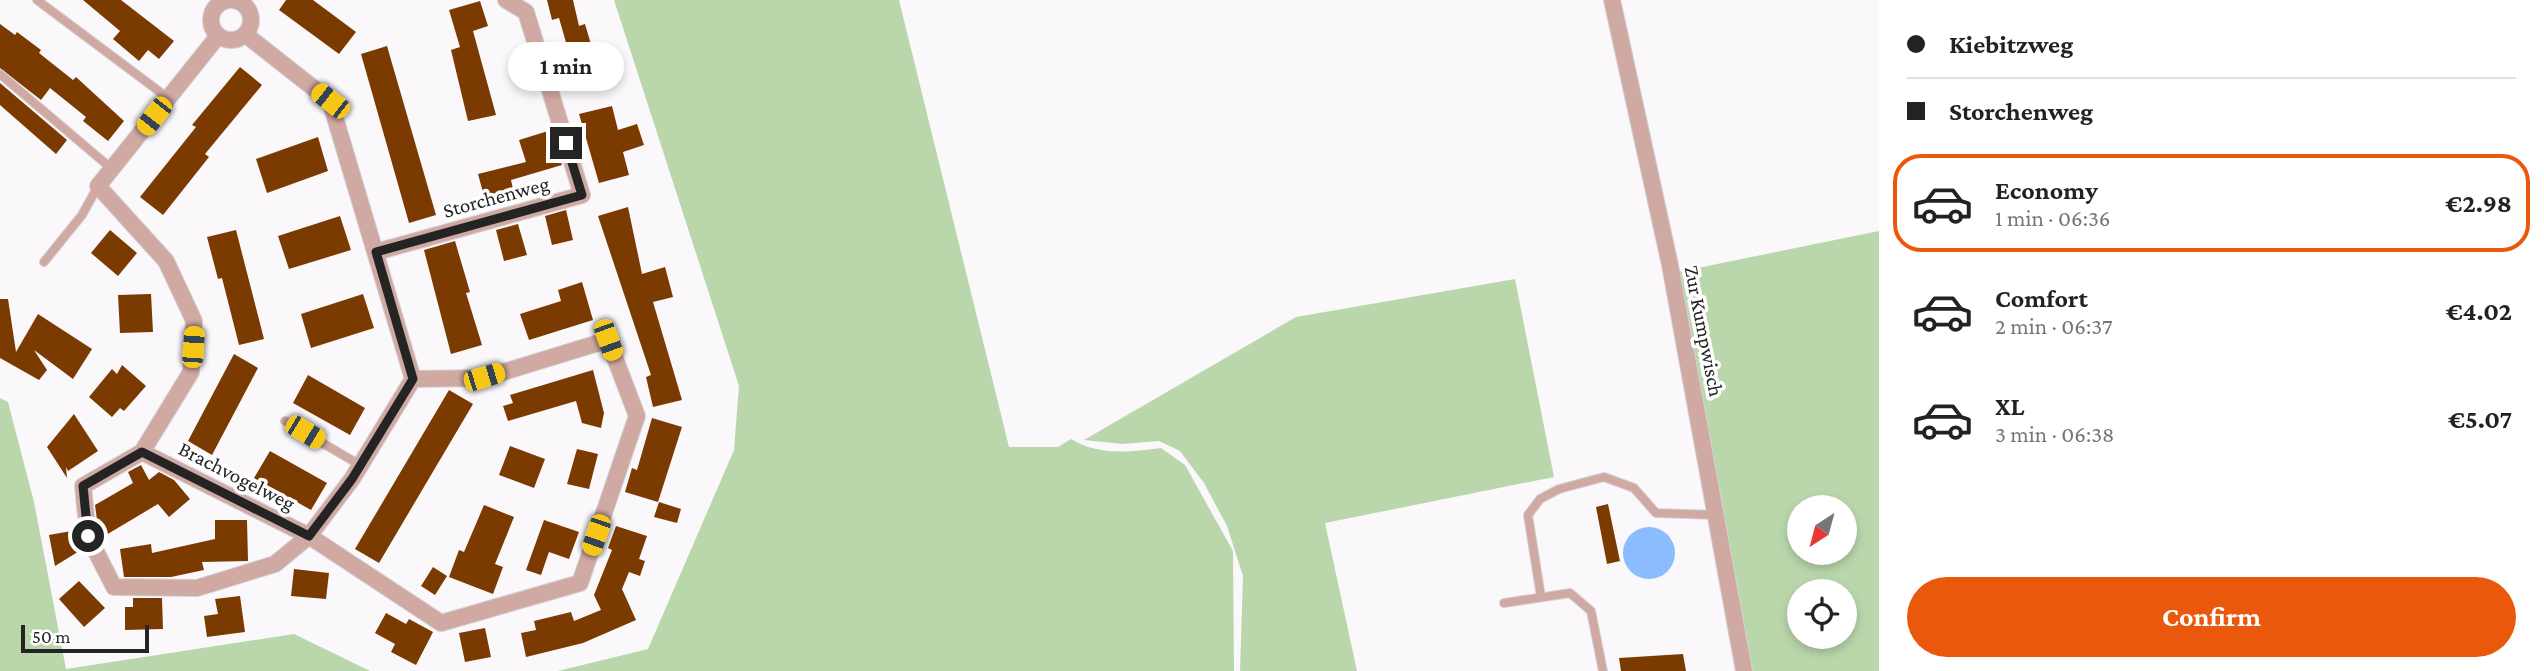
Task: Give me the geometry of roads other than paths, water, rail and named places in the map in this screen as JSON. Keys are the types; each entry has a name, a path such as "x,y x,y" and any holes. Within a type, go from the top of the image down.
{"street":[{"path":"229,0 252,4 251,26 246,35 233,41 218,36 211,25 207,5 229,0"},
{"name":"Storchenweg","path":"376,252 582,195 526,12 506,0"},
{"name":"Zur Kumpwisch","path":"1612,0 1668,256 1744,671"},
{"path":"218,36 98,186 166,261 194,321 191,372 142,452 83,486 88,536 114,587 197,588 275,564 309,536 360,465 413,379 330,101 246,35"},
{"name":"Brachvogelweg","path":"142,452 309,536 441,622 580,583 637,416 608,340 484,377 413,379"}],"lane":[{"path":"37,0 169,99"},
{"path":"0,74 112,169"},
{"path":"44,262 82,215 98,186"},
{"path":"285,421 360,465"},
{"path":"1541,597 1528,515 1540,499 1559,489 1604,477 1633,488 1656,513 1717,516"},
{"path":"1504,603 1570,593 1591,611 1602,671"}],"water":[{"path":"1649,527 1668,534 1675,553 1668,572 1649,579 1630,572 1623,553 1630,534"}]}
